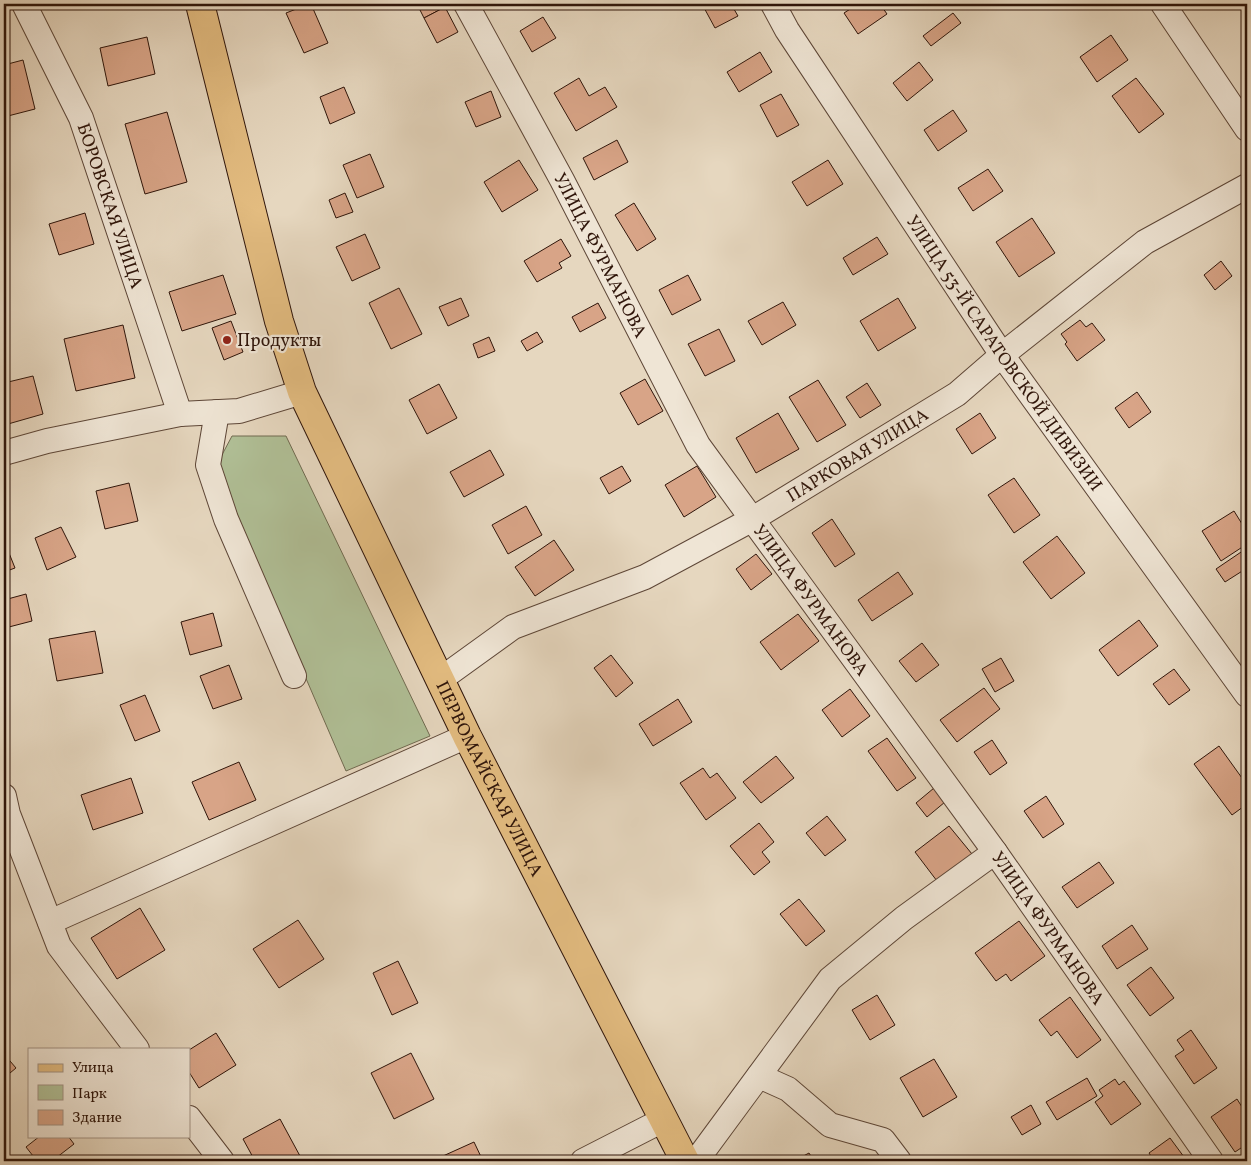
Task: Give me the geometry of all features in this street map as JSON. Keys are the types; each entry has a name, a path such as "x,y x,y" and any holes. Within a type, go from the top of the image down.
{"main road":[{"name":"ПЕРВОМАЙСКАЯ УЛИЦА","path":"200,4 279,321 302,392 467,736 684,1161"}],"street":[{"name":"БОРОВСКАЯ УЛИЦА","path":"24,4 81,118 180,414"},
{"name":"УЛИЦА ФУРМАНОВА","path":"466,4 562,180 698,445 995,852 1211,1161"},
{"name":"УЛИЦА 53-Й САРАТОВСКОЙ ДИВИЗИИ","path":"773,4 787,30 1002,355 1247,695"},
{"path":"1163,4 1247,129"},
{"name":"ПАРКОВАЯ УЛИЦА","path":"441,680 513,627 645,577 751,520 957,394 1002,355 1145,242 1247,186"},
{"path":"4,453 47,441 180,414 239,411 302,392"},
{"path":"217,412 208,465 226,519 294,676"},
{"path":"50,922 467,736"},
{"path":"4,796 8,814 58,946 135,1048"},
{"path":"696,1161 830,979 904,918 995,852"},
{"path":"759,1076 788,1089 830,1125 883,1140 899,1161"},
{"path":"190,1119 222,1161"},
{"path":"584,1161 663,1120"}],"green space":[{"path":"232,436 286,436 430,736 346,771 215,468"}],"building":[{"path":"311,4 328,43 304,53 286,13"},
{"path":"422,4 444,4 445,7 424,18 418,6"},
{"path":"702,4 731,4 738,16 715,28"},
{"path":"858,4 880,4 887,14 858,34 844,13"},
{"path":"445,7 458,32 437,43 424,18"},
{"path":"953,13 961,23 931,46 923,36"},
{"path":"543,17 556,38 532,52 520,31"},
{"path":"1111,35 1128,60 1097,82 1080,57"},
{"path":"147,37 155,74 108,86 100,48"},
{"path":"760,52 772,72 739,92 727,72"},
{"path":"23,60 35,109 4,117 4,65"},
{"path":"919,62 933,80 907,101 893,83"},
{"path":"579,78 589,96 605,87 617,107 576,131 554,93"},
{"path":"1136,78 1164,114 1139,133 1112,96"},
{"path":"344,87 355,113 330,124 320,97"},
{"path":"491,91 501,117 476,127 465,102"},
{"path":"781,94 799,125 777,137 760,105"},
{"path":"953,110 967,131 938,151 924,130"},
{"path":"167,112 187,182 145,194 125,124"},
{"path":"617,140 628,162 594,180 583,158"},
{"path":"370,154 384,187 357,198 343,165"},
{"path":"519,160 538,190 502,212 484,182"},
{"path":"828,160 843,184 807,206 792,182"},
{"path":"988,169 1003,191 973,211 958,188"},
{"path":"345,193 353,212 336,218 329,200"},
{"path":"634,203 656,239 637,251 615,215"},
{"path":"85,213 94,244 59,255 49,224"},
{"path":"1032,218 1055,253 1019,277 996,242"},
{"path":"365,234 380,268 352,281 336,247"},
{"path":"877,237 888,254 853,275 843,258"},
{"path":"561,239 571,256 559,263 562,268 537,282 524,261"},
{"path":"1221,261 1232,276 1215,290 1204,275"},
{"path":"223,275 236,314 182,331 169,292"},
{"path":"688,275 701,300 672,315 659,290"},
{"path":"399,288 422,334 391,349 369,303"},
{"path":"461,298 469,316 448,326 439,307"},
{"path":"898,298 916,328 878,351 860,321"},
{"path":"783,302 796,325 762,345 748,321"},
{"path":"598,303 606,318 580,332 572,317"},
{"path":"1080,320 1086,327 1092,323 1105,340 1077,361 1065,344 1067,342 1061,334"},
{"name":"Продукты","path":"231,321 243,352 224,360 212,328"},
{"path":"123,325 135,378 76,391 64,339"},
{"path":"719,329 735,361 705,376 688,344"},
{"path":"537,332 543,342 527,351 521,341"},
{"path":"489,337 495,351 478,358 473,344"},
{"path":"33,376 43,414 8,424 4,410 4,383"},
{"path":"645,379 663,411 638,425 620,393"},
{"path":"818,380 846,425 817,442 789,397"},
{"path":"867,383 881,405 860,418 846,397"},
{"path":"439,384 457,418 427,434 409,400"},
{"path":"1137,392 1151,412 1129,428 1115,408"},
{"path":"778,413 799,449 756,473 736,438"},
{"path":"980,413 996,438 972,454 956,429"},
{"path":"490,450 504,475 464,497 450,472"},
{"path":"622,466 631,481 609,494 600,478"},
{"path":"697,466 716,497 684,517 665,485"},
{"path":"1014,478 1040,515 1014,533 988,495"},
{"path":"129,483 138,521 105,529 96,491"},
{"path":"526,506 542,535 508,554 492,525"},
{"path":"1234,511 1247,532 1247,544 1221,561 1202,531"},
{"path":"832,519 855,554 835,567 812,533"},
{"path":"61,527 76,557 47,570 35,538"},
{"path":"1057,536 1085,573 1051,599 1023,562"},
{"path":"554,540 574,570 535,596 515,567"},
{"path":"4,544 15,568 4,572"},
{"path":"1247,548 1247,568 1225,582 1216,569"},
{"path":"756,554 772,574 751,590 736,569"},
{"path":"898,572 913,594 872,621 858,600"},
{"path":"26,594 32,621 5,628 4,600"},
{"path":"213,613 222,646 190,655 181,622"},
{"path":"798,614 819,641 781,670 760,642"},
{"path":"1139,620 1158,646 1118,676 1099,650"},
{"path":"95,631 103,673 57,681 49,639"},
{"path":"922,643 939,665 916,682 899,661"},
{"path":"611,655 633,683 616,697 594,668"},
{"path":"1001,658 1014,681 995,692 982,669"},
{"path":"229,665 242,699 213,709 200,676"},
{"path":"1174,669 1190,690 1169,705 1153,684"},
{"path":"984,688 1000,709 957,742 940,720"},
{"path":"850,689 870,716 842,737 822,710"},
{"path":"145,695 160,731 135,741 120,705"},
{"path":"678,699 692,722 653,746 639,724"},
{"path":"887,738 916,778 897,791 868,751"},
{"path":"992,740 1007,763 990,775 974,752"},
{"path":"1219,746 1247,785 1247,804 1232,815 1194,764"},
{"path":"776,756 794,778 761,803 743,782"},
{"path":"239,762 256,800 209,820 192,782"},
{"path":"703,768 710,778 717,773 736,798 706,820 680,783"},
{"path":"131,778 143,813 93,830 81,795"},
{"path":"934,788 945,802 927,817 916,803"},
{"path":"1046,796 1064,824 1043,838 1024,811"},
{"path":"827,816 846,840 825,856 806,833"},
{"path":"759,823 774,842 762,852 770,862 754,875 730,846"},
{"path":"949,826 972,854 937,881 915,852"},
{"path":"1099,862 1114,883 1077,908 1062,887"},
{"path":"799,899 825,931 806,946 780,914"},
{"path":"140,908 165,950 117,979 91,938"},
{"path":"298,920 324,959 279,988 253,949"},
{"path":"1019,921 1045,956 1011,981 1006,974 996,981 975,953"},
{"path":"1132,925 1148,949 1117,969 1102,946"},
{"path":"398,961 418,1003 392,1015 373,973"},
{"path":"1151,967 1174,998 1150,1016 1127,985"},
{"path":"877,995 895,1025 870,1040 852,1010"},
{"path":"1070,997 1101,1040 1077,1058 1057,1031 1051,1036 1039,1020"},
{"path":"1191,1030 1217,1068 1194,1084 1175,1056 1184,1050 1177,1040"},
{"path":"216,1033 236,1065 199,1088 190,1074 190,1049"},
{"path":"411,1053 434,1099 394,1119 371,1073"},
{"path":"4,1054 16,1068 4,1078"},
{"path":"934,1059 957,1097 923,1117 900,1078"},
{"path":"1087,1078 1097,1096 1057,1120 1046,1102"},
{"path":"1115,1079 1119,1085 1124,1081 1141,1104 1111,1125 1095,1102 1103,1096 1099,1090"},
{"path":"1237,1099 1247,1115 1247,1144 1235,1152 1211,1117"},
{"path":"1031,1105 1041,1124 1022,1135 1011,1117"},
{"path":"280,1119 300,1156 289,1161 255,1161 243,1139"},
{"path":"37,1138 70,1138 74,1144 52,1161 37,1161 26,1147"},
{"path":"1170,1138 1187,1161 1154,1161 1149,1153"},
{"path":"474,1142 483,1161 446,1161 443,1156"},
{"path":"809,1153 814,1161 794,1161"}],"place":[{"name":"Продукты","path":"227,340"}]}
